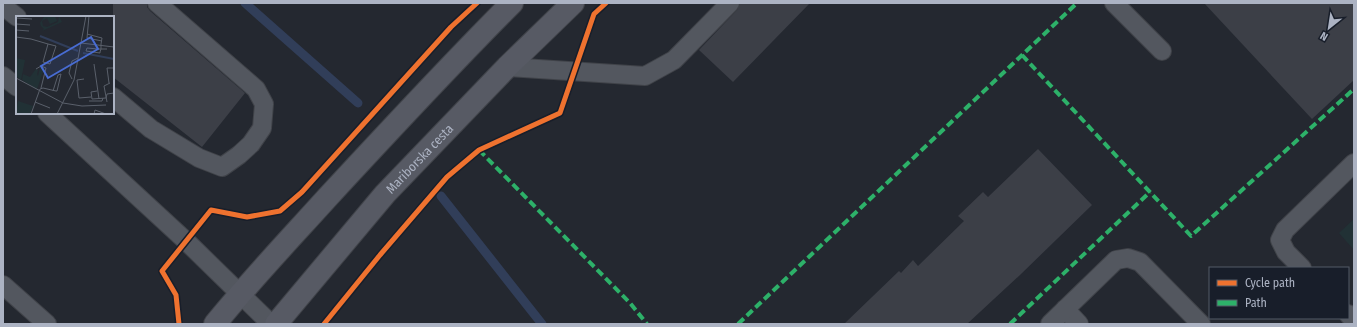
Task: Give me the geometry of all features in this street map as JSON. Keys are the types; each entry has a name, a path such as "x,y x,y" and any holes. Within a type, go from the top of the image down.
{"main road":[{"path":"215,324 240,294 362,160 474,41 512,3"},
{"name":"Mariborska cesta","path":"276,324 385,194 507,67 573,3"}],"lane":[{"path":"114,97 151,129 199,158 222,167 251,144 262,128 264,104 256,90 157,3"},
{"path":"507,67 645,76 674,60 730,3"},
{"path":"1114,3 1162,51"},
{"path":"3,6 16,16"},
{"path":"3,76 16,86"},
{"path":"48,114 180,236 271,324"},
{"path":"1301,267 1286,252 1280,240 1285,230 1354,162"},
{"path":"1050,324 1116,260 1128,258 1140,262 1201,324"},
{"path":"3,285 47,324"},
{"path":"1065,309 1079,324"}],"shaded area":[{"path":"1354,219 1354,250 1339,233"}],"building":[{"path":"113,3 147,3 147,7 150,11 245,93 202,147 114,78"},
{"path":"740,3 810,3 733,82 699,50 737,10"},
{"path":"1204,3 1354,3 1354,80 1312,119"},
{"path":"1038,149 1092,205 967,324 844,324 899,271 901,273 913,260 918,266 964,221 958,216 983,192 988,197"}],"waterway":[{"path":"245,3 358,103"},
{"path":"441,196 542,324"}],"marked path":[{"path":"738,324 1077,3"},
{"path":"1022,55 1191,236 1354,89"},
{"path":"479,150 630,303 647,324"},
{"path":"1010,324 1150,192"}],"cycle path":[{"path":"179,324 176,295 162,271 211,210 247,217 280,211 302,192 451,27 477,3"},
{"path":"324,324 380,255 447,177 479,150 560,113 594,14 606,3"}]}
